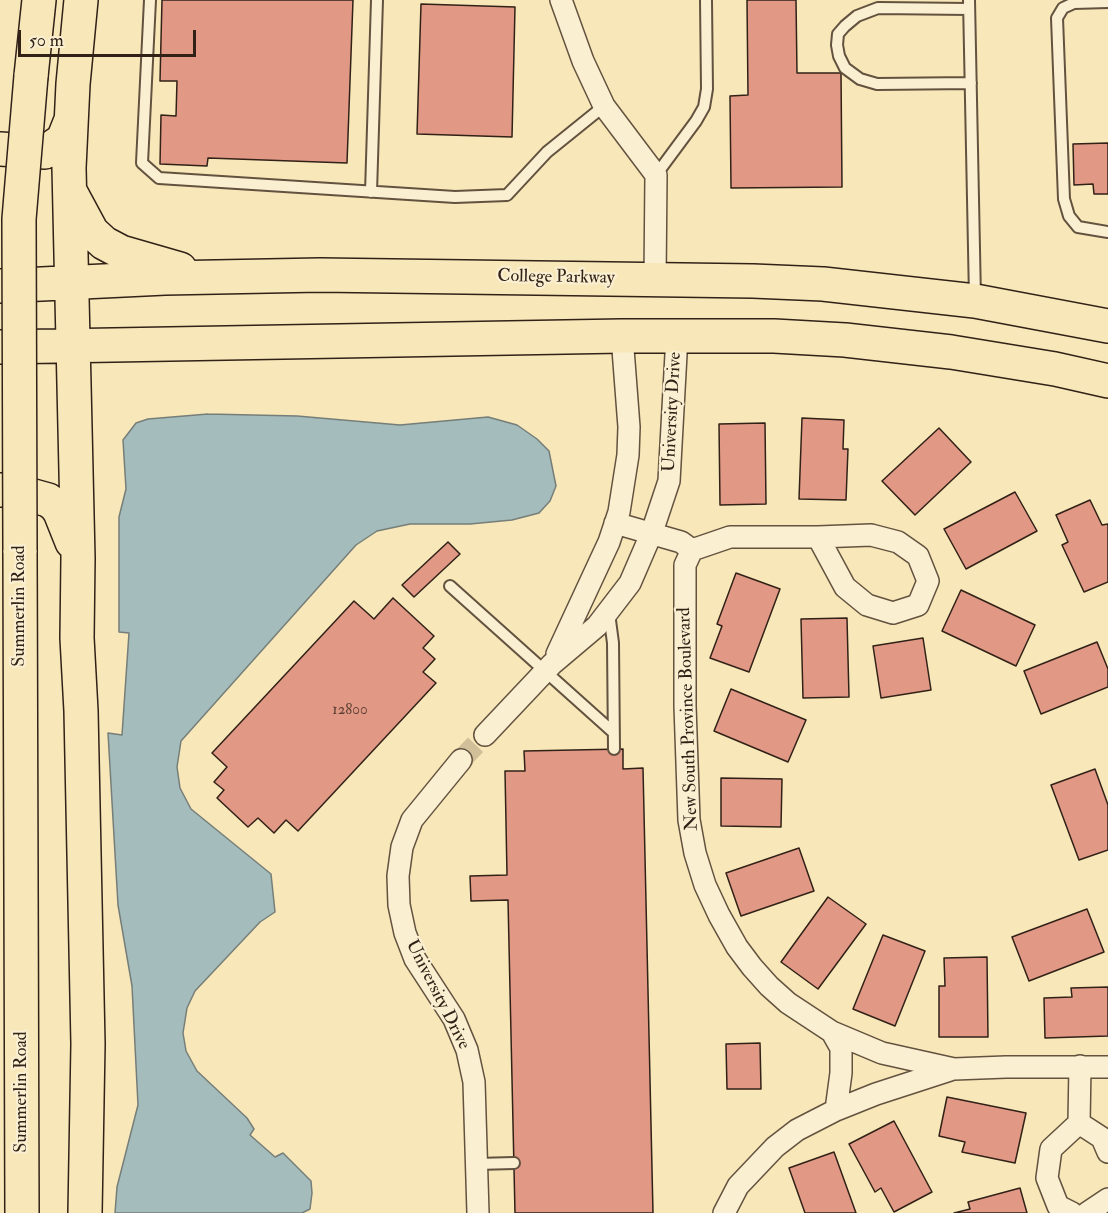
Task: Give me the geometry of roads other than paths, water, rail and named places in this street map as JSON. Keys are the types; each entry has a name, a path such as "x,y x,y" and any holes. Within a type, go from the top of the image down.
{"main road":[{"name":"Summerlin Road","path":"22,1213 19,219 39,0"},
{"path":"81,0 71,120 70,192 78,558 77,638 88,1044 85,1213"},
{"path":"0,149 45,152 63,140 71,120"},
{"path":"70,192 92,231 104,243 122,252 207,277"},
{"name":"College Parkway","path":"0,286 207,277 320,275 823,284 975,301 1108,326"},
{"path":"0,347 621,336 774,336 951,352 1055,369 1108,381"},
{"path":"0,490 12,490 48,500 55,505 60,512 78,558"}],"street":[{"path":"561,0 582,61 604,106 656,175 655,280"},
{"name":"University Drive","path":"549,667 568,633 609,542 624,482 629,427 621,336"},
{"name":"University Drive","path":"485,735 549,667 597,626 630,583 652,532 669,481 677,336"},
{"path":"615,523 681,542 692,550 730,537 871,535 898,542 918,556 928,581 918,605 893,613 867,605 845,587 818,537"},
{"name":"New South Province Boulevard","path":"692,550 685,565 685,695 689,820 695,853 705,885 719,915 737,947 752,967 788,1003 832,1032 882,1053 954,1069"},
{"name":"University Drive","path":"461,760 412,820 402,848 398,876 399,905 405,933 415,959 453,1019 467,1050 474,1082 478,1213"},
{"path":"832,1032 841,1048 841,1073 836,1110"},
{"path":"1072,1213 1058,1206 1047,1178 1051,1149 1079,1123 1080,1066"},
{"path":"724,1213 738,1186 775,1147 797,1130 836,1110 876,1094 954,1069 1108,1067"},
{"path":"1079,1123 1102,1138 1108,1152"},
{"path":"1087,1213 1108,1199"}],"lane":[{"path":"150,0 142,163 159,178 455,197 507,195 547,152 604,106"},
{"path":"371,192 377,0"},
{"path":"656,175 704,107 706,0"},
{"path":"1108,2 1074,3 1063,8 1057,18 1064,199 1069,216 1078,227 1108,232"},
{"path":"971,82 877,84 860,79 846,68 839,56 838,34 857,16 878,8 969,5 971,82 975,301"},
{"path":"450,586 549,667 613,732"},
{"path":"609,610 613,643 614,749"},
{"path":"476,1164 514,1163"}],"water":[{"path":"208,414 297,416 400,425 488,417 517,425 549,451 556,486 550,501 539,513 512,520 470,524 410,524 377,531 356,545 181,741 177,767 180,788 191,809 271,874 275,912 260,922 195,991 187,1008 183,1033 186,1051 197,1071 247,1118 254,1129 250,1135 275,1157 283,1153 311,1181 310,1209 302,1213 115,1213 117,1187 138,1105 132,986 118,905 108,733 122,735 129,633 119,632 119,517 126,489 123,440 136,423 148,419"}],"tunnel":[{"path":"461,760 485,735"}]}
